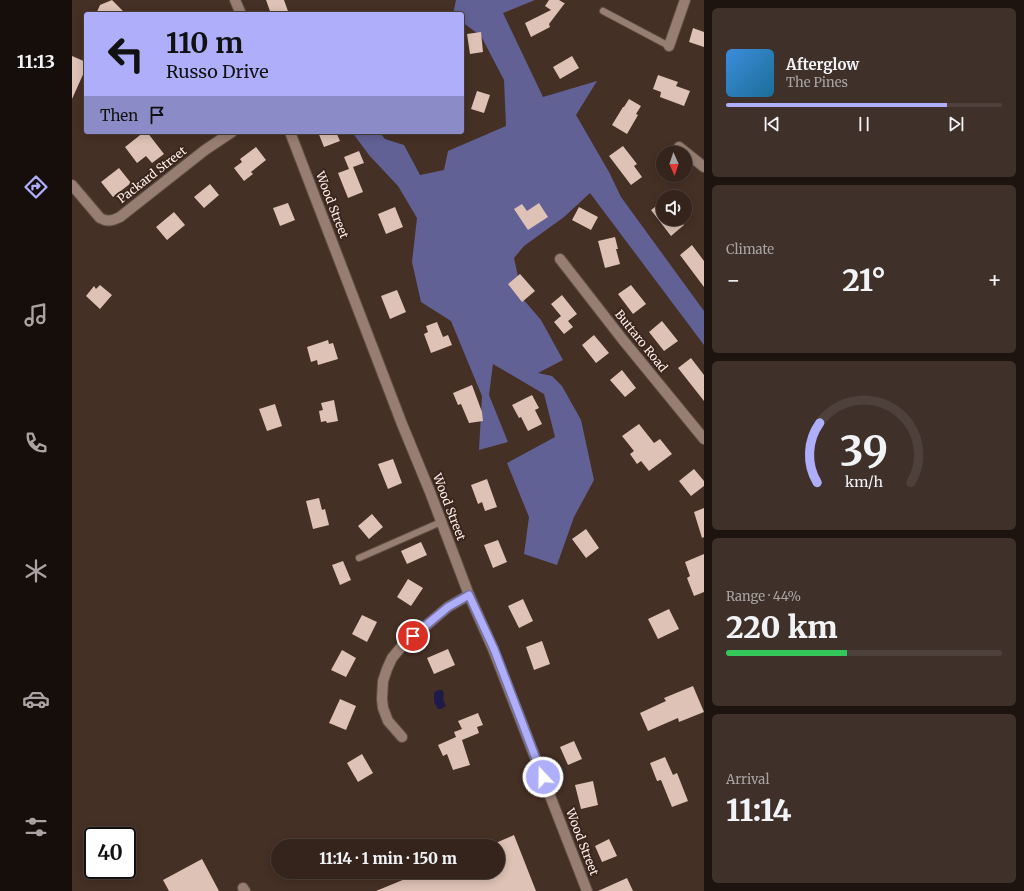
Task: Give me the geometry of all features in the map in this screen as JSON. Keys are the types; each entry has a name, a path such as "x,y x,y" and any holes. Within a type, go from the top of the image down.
{"street":[{"path":"235,0 240,12"},
{"path":"669,46 685,0"},
{"name":"Packard Street","path":"72,185 99,217 107,221 111,221 120,217 205,150 229,134"},
{"name":"Wood Street","path":"291,134 469,595 494,649 588,891"},
{"path":"692,158 704,167"},
{"name":"Buttaro Road","path":"560,259 623,340 704,439"},
{"path":"402,738 388,721 383,708 383,681 392,658 402,646 448,607 469,595"}],"lane":[{"path":"603,11 669,46"},
{"path":"359,558 441,522"}],"shaded area":[{"path":"456,0 535,0 503,13 543,97 597,81 576,115 609,172 621,197 704,311 704,345 590,193 564,217 524,246 514,258 523,299 541,320 563,360 538,373 552,376 562,386 581,420 594,480 574,517 557,565 524,554 529,517 507,463 555,437 544,394 493,364 489,395 508,442 479,450 482,396 451,321 421,302 412,262 417,218 398,186 369,155 353,134 381,134 385,139 404,145 420,175 444,170 448,151 506,126 504,80 481,36 464,23 464,12 453,12"},
{"path":"438,690 442,690 444,693 443,699 446,706 441,709 438,709 434,702 434,693"}],"building":[{"path":"112,0 124,12 97,12 100,5"},
{"path":"266,0 284,0 288,12 270,12"},
{"path":"549,0 559,0 565,3 549,24 550,27 531,37 525,23 551,10 545,6"},
{"path":"693,28 704,32 704,47 689,42"},
{"path":"481,32 483,52 470,54 467,34"},
{"path":"72,56 84,61 84,72 72,99"},
{"path":"572,56 579,68 560,79 553,67"},
{"path":"658,75 678,82 676,86 690,91 684,106 660,97 661,92 653,89"},
{"path":"477,91 490,95 484,113 471,109"},
{"path":"629,99 641,106 636,114 638,115 627,134 612,125"},
{"path":"141,134 149,134 164,154 152,163 146,156 137,163 125,147"},
{"path":"319,134 337,134 340,141 324,147"},
{"path":"623,146 637,164 634,166 642,177 631,185 609,156"},
{"path":"256,147 266,160 251,172 253,174 244,181 234,168 242,162 240,159"},
{"path":"359,151 364,163 353,167 363,192 348,198 338,173 349,169 344,157"},
{"path":"119,168 131,183 113,197 101,182"},
{"path":"210,184 219,195 204,208 194,197"},
{"path":"288,203 295,220 280,226 273,208"},
{"path":"539,203 548,217 528,230 514,209 522,204 527,211"},
{"path":"656,206 656,216 651,210"},
{"path":"395,207 403,227 386,234 378,214"},
{"path":"579,207 598,217 591,230 572,220"},
{"path":"174,212 185,225 167,240 156,227"},
{"path":"663,226 683,226 671,236"},
{"path":"615,237 618,249 616,249 620,264 605,268 598,241"},
{"path":"692,245 704,261 704,287 680,255"},
{"path":"520,274 535,291 522,302 508,284"},
{"path":"100,285 112,295 100,309 86,296 94,286 96,289"},
{"path":"631,285 646,304 633,314 618,294"},
{"path":"397,290 406,312 390,319 381,296"},
{"path":"562,295 577,314 568,321 573,327 564,334 554,322 561,316 551,304"},
{"path":"662,321 678,341 664,351 649,332"},
{"path":"437,322 443,337 448,335 452,345 431,353 424,334 428,332 426,326"},
{"path":"594,335 609,353 596,363 582,345"},
{"path":"328,340 329,344 333,343 338,359 318,365 317,360 311,362 307,347"},
{"path":"691,358 704,375 704,401 678,368"},
{"path":"622,370 636,388 625,397 610,380"},
{"path":"472,385 482,412 483,421 469,423 461,404 458,405 453,393"},
{"path":"532,395 539,408 535,410 542,424 528,431 521,417 519,418 512,405"},
{"path":"334,400 338,421 327,423 326,421 321,422 319,411 323,410 321,403"},
{"path":"275,404 282,426 267,431 259,409"},
{"path":"639,424 654,443 660,439 672,454 649,471 641,461 637,464 630,454 634,451 622,436"},
{"path":"393,459 402,483 388,489 378,464"},
{"path":"694,469 704,481 704,486 691,496 679,481"},
{"path":"487,479 497,507 485,511 482,502 478,504 471,485"},
{"path":"319,498 322,510 325,509 329,525 313,529 306,501"},
{"path":"704,508 704,537 702,538 694,512"},
{"path":"372,514 383,527 369,539 358,526"},
{"path":"586,529 599,548 586,558 572,539"},
{"path":"498,540 507,562 493,568 484,545"},
{"path":"421,542 427,555 407,564 401,551"},
{"path":"704,554 704,592 694,596 687,578 690,576 685,562"},
{"path":"343,561 351,580 340,585 332,565"},
{"path":"408,579 423,588 411,606 397,597"},
{"path":"523,599 533,621 519,628 508,606"},
{"path":"669,609 679,629 658,639 648,619"},
{"path":"362,615 377,622 367,642 352,634"},
{"path":"542,641 550,664 534,670 526,647"},
{"path":"448,649 455,665 434,674 427,658"},
{"path":"342,650 356,658 346,677 331,670"},
{"path":"693,686 704,712 679,722 678,718 648,731 640,713 666,701 664,698"},
{"path":"340,699 356,706 346,730 329,723"},
{"path":"478,713 483,725 477,727 479,733 462,740 470,765 453,770 447,754 443,756 438,745 456,737 454,732 462,729 458,721"},
{"path":"574,741 582,759 568,765 560,747"},
{"path":"362,754 373,773 358,782 347,763"},
{"path":"665,757 673,775 677,773 688,801 672,807 661,780 657,781 650,763"},
{"path":"593,781 598,805 581,809 575,785"},
{"path":"514,835 536,891 376,891 405,879 505,879 505,839"},
{"path":"609,839 617,856 602,862 595,846"},
{"path":"202,859 219,891 169,891 163,880"},
{"path":"627,878 633,891 598,891"}],"route":[{"path":"413,636 448,607 469,595 494,649 543,777"}]}
